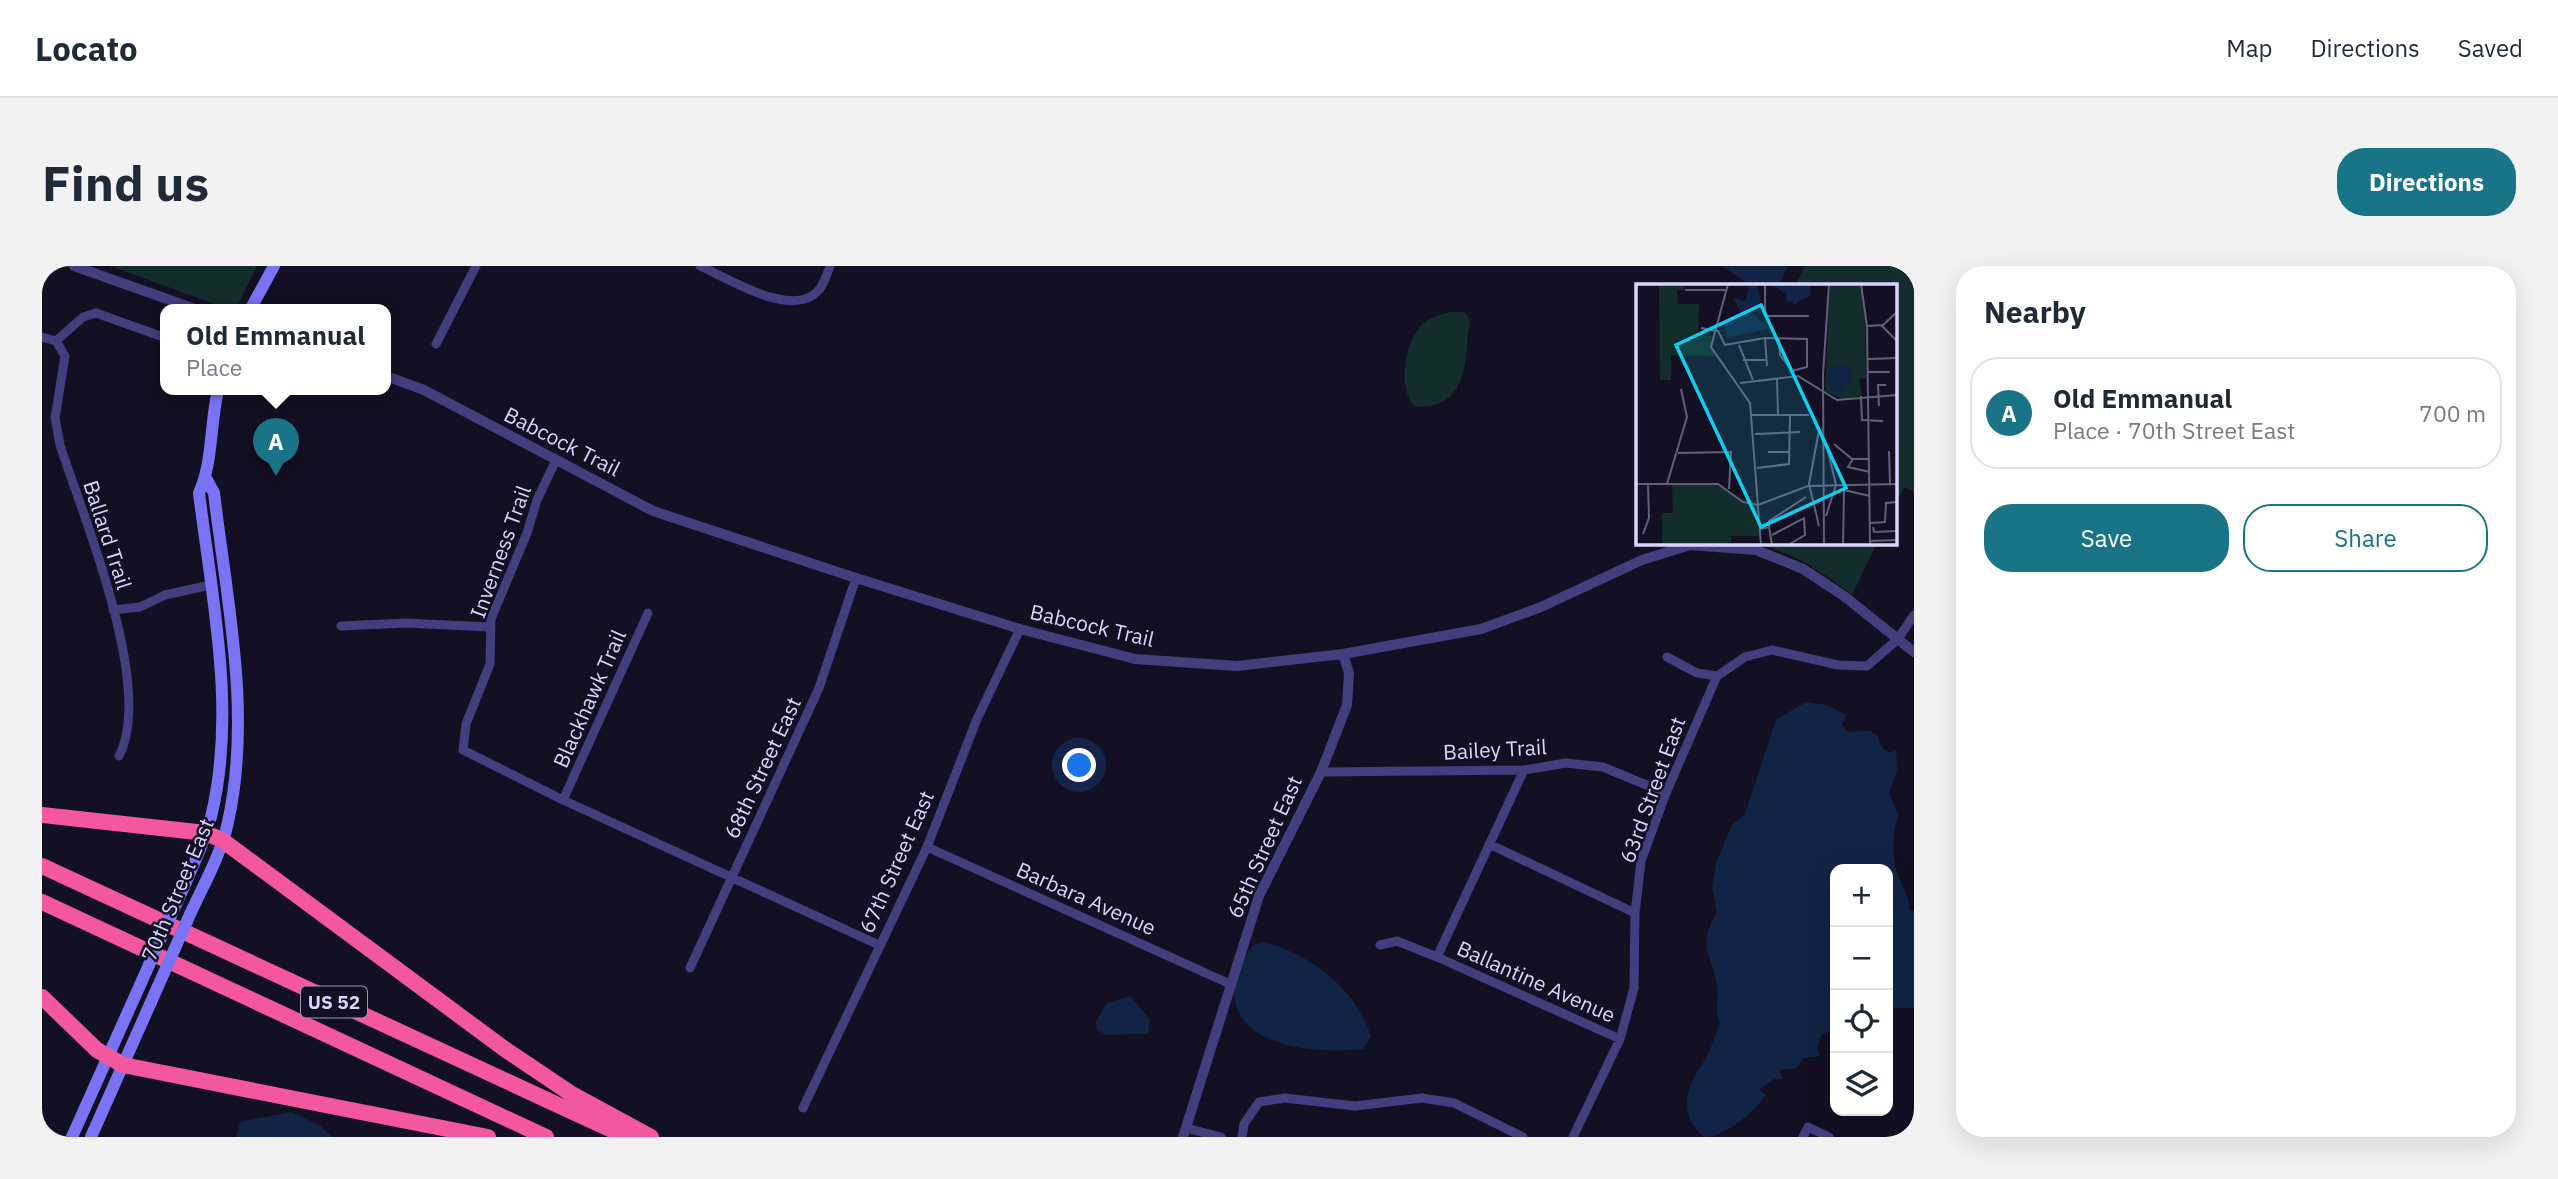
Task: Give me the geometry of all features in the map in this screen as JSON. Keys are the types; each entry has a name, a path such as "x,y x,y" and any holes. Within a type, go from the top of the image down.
{"highway":[{"path":"42,815 71,821 206,832 222,840 506,1050 570,1093 651,1137"},
{"name":"US 52","path":"42,866 627,1137"},
{"name":"US 52","path":"42,902 546,1137"},
{"path":"42,997 108,1059 123,1065 488,1137"}],"main road":[{"path":"253,304 274,266"},
{"name":"70th Street East","path":"72,1137 186,882 206,832 218,784 222,696 199,493 206,478 217,395"},
{"name":"70th Street East","path":"91,1137 222,840 236,779 240,734 237,684 214,494 206,478"}],"street":[{"path":"74,266 181,304"},
{"path":"436,344 476,266"},
{"path":"701,266 781,302 802,302 819,290 830,266"},
{"path":"42,337 56,341 83,317 96,313 160,336"},
{"name":"Ballard Trail","path":"56,341 65,356 55,418 60,444 113,610 125,659 129,729 119,756"},
{"name":"Babcock Trail","path":"391,378 424,390 555,462 653,511 856,579 1020,629 1125,657 1185,665 1237,666 1343,654 1481,629 1541,607 1642,560 1690,545 1756,550 1803,569 1844,596 1914,652"},
{"name":"Inverness Trail","path":"555,462 537,500 490,627 490,664 466,724 463,750 563,800"},
{"name":"68th Street East","path":"690,968 819,688 856,579"},
{"path":"113,610 140,607 165,595 210,585"},
{"name":"Blackhawk Trail","path":"563,800 648,613"},
{"path":"1667,657 1697,673 1717,676 1745,657 1772,650 1838,665 1867,666 1898,639 1914,614"},
{"path":"341,625 406,622 490,627"},
{"name":"67th Street East","path":"803,1108 927,847 977,719 1020,629"},
{"name":"65th Street East","path":"1185,1132 1259,896 1321,772 1347,705 1349,673 1343,654"},
{"name":"63rd Street East","path":"1573,1137 1620,1039 1634,988 1635,913 1641,861 1666,793 1717,676"},
{"name":"Bailey Trail","path":"1321,772 1524,770 1566,763 1603,767 1666,793"},
{"path":"1437,957 1524,770"},
{"path":"563,800 879,945"},
{"path":"1489,844 1635,913"},
{"name":"Barbara Avenue","path":"927,847 1230,984"},
{"name":"Ballantine Avenue","path":"1380,945 1397,942 1437,957 1620,1039"},
{"path":"1242,1137 1244,1124 1259,1102 1285,1098 1355,1106 1422,1098 1454,1103 1523,1137"},
{"path":"1803,1137 1808,1127 1829,1137"},
{"path":"1185,1132 1221,1137"}],"green space":[{"path":"111,266 257,266 238,304 214,304"},
{"path":"1805,266 1914,266 1914,492 1904,487 1896,505 1896,284 1796,284"},
{"path":"1450,312 1464,312 1470,323 1461,379 1449,397 1440,403 1414,406 1406,387 1405,375 1412,340 1424,323"},
{"path":"1754,544 1876,544 1852,595 1803,562"}],"water":[{"path":"1722,266 1788,266 1779,284 1749,284"},
{"path":"1806,702 1827,705 1846,715 1842,725 1848,732 1869,731 1877,735 1883,749 1890,753 1896,750 1897,770 1889,794 1899,815 1894,835 1895,866 1907,895 1909,910 1914,911 1914,1008 1893,1008 1893,864 1830,864 1830,1032 1822,1034 1817,1048 1820,1056 1804,1058 1797,1068 1779,1070 1783,1079 1774,1079 1759,1090 1766,1095 1754,1109 1730,1128 1704,1137 1690,1119 1687,1099 1693,1079 1707,1056 1720,1024 1717,986 1706,942 1717,912 1712,888 1716,863 1732,825 1745,814 1776,720"},
{"path":"1264,942 1315,965 1343,989 1355,1004 1371,1037 1363,1049 1308,1049 1282,1043 1259,1034 1243,1020 1235,1000 1238,976 1253,945"},
{"path":"1130,996 1150,1019 1148,1034 1106,1035 1097,1030 1096,1022 1106,1004"},
{"path":"291,1112 319,1125 333,1137 236,1137 240,1123 244,1121"}],"place":[{"name":"Old Emmanual","path":"276,476"}]}
